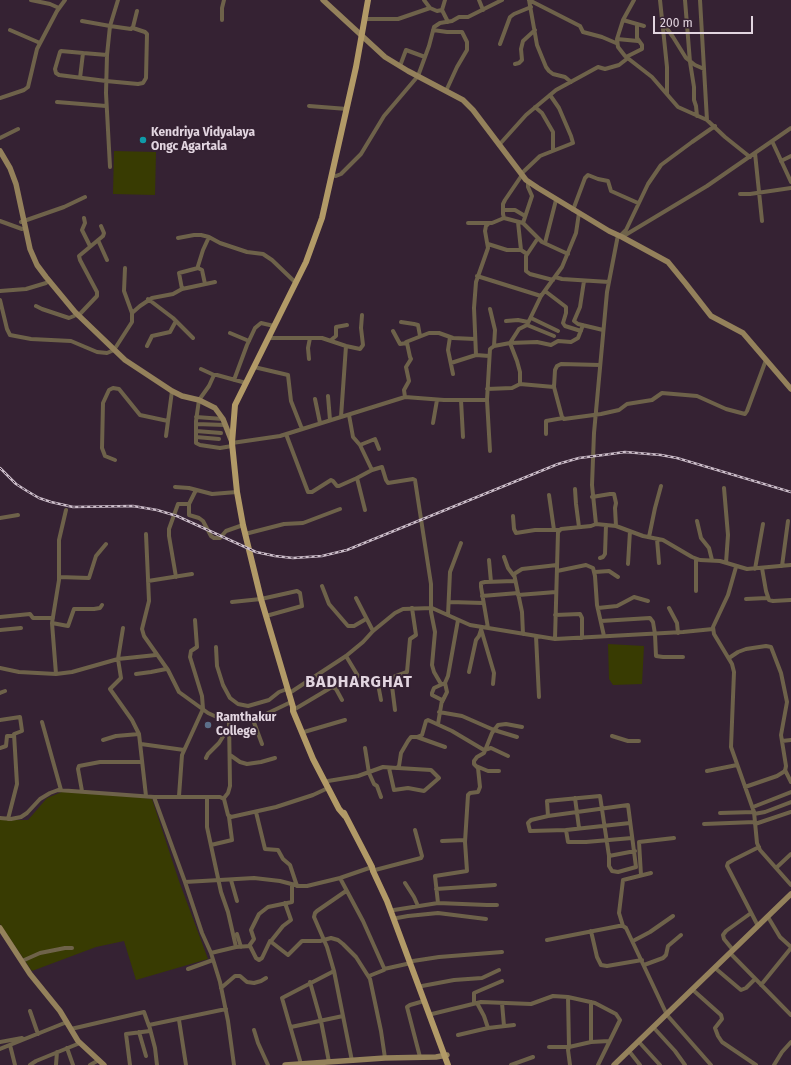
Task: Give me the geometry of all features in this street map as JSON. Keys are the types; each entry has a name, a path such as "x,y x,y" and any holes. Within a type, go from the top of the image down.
{"main road":[{"path":"368,0 356,67 322,218 306,262 235,405 232,444 237,492 245,534 261,599 293,706 339,809 345,816 374,869 394,910 424,1001 445,1055 451,1065"},
{"path":"293,706 293,711 301,734 328,785"},
{"path":"374,869 373,871 388,901 422,986 448,1065"}],"street":[{"path":"31,0 50,4 59,8"},
{"path":"0,98 28,88 34,58 40,43 65,0"},
{"path":"110,167 106,106 107,56 110,26 118,0"},
{"path":"222,20 224,0"},
{"path":"323,0 385,57 463,100 473,110 528,181 556,200 609,231 668,262 711,316 740,331 791,389"},
{"path":"424,0 430,8 437,11 442,10"},
{"path":"445,0 442,10 448,22"},
{"path":"479,0 483,10"},
{"path":"332,175 338,176 344,172 361,154 384,116 418,76 436,25 459,17 468,17 502,0"},
{"path":"529,0 537,45 546,67 553,74 565,77 571,82"},
{"path":"529,0 580,26 583,32 617,41 638,40"},
{"path":"634,0 623,20 617,41 618,47 627,57 647,72 674,104 682,110 707,120 750,157"},
{"path":"660,0 667,66 667,95"},
{"path":"685,0 690,62 694,87 694,103 697,110 696,116"},
{"path":"700,0 707,120"},
{"path":"500,44 510,17 531,7"},
{"path":"364,19 398,19 430,8"},
{"path":"133,28 137,11"},
{"path":"623,20 644,26"},
{"path":"82,21 133,28 144,32 146,34 146,81 138,84 57,75 55,69 57,57 61,51 107,56"},
{"path":"662,23 675,39 681,52 690,62 704,69"},
{"path":"499,145 526,115 550,95 598,67 605,69 619,64 632,53 642,49 642,45 638,40 636,24"},
{"path":"10,30 40,43"},
{"path":"433,30 462,32 467,42 467,50 446,91"},
{"path":"515,64 522,60 521,49 523,41 535,30"},
{"path":"400,66 406,50 425,57"},
{"path":"80,78 83,53"},
{"path":"504,218 503,210 505,200 522,174 538,158 553,150 570,145 573,142 559,108 550,95"},
{"path":"57,102 106,106"},
{"path":"309,106 346,109"},
{"path":"535,107 542,113 553,132 553,150"},
{"path":"596,524 592,497 595,415 608,282 620,236 626,230 638,203 661,165 715,126"},
{"path":"620,236 707,186 791,128"},
{"path":"0,138 18,129"},
{"path":"772,141 791,182"},
{"path":"0,151 14,176 23,222 22,228 29,255 45,280 75,315 133,366 172,391 182,396 199,400 215,408 223,419 232,444"},
{"path":"755,153 762,221"},
{"path":"781,161 791,156"},
{"path":"0,157 13,185 31,254 45,280"},
{"path":"573,210 584,178 588,175 598,180 608,181 611,191 638,203"},
{"path":"521,250 520,222 525,216 532,196 528,187 528,181"},
{"path":"740,194 744,195 791,188"},
{"path":"23,222 64,207 85,197"},
{"path":"545,243 556,200"},
{"path":"503,210 515,210 525,216"},
{"path":"510,343 519,329 527,324 541,296 562,267 576,233 579,213"},
{"path":"84,218 85,223 82,230 90,246"},
{"path":"468,223 488,224 504,218 520,222 545,243 568,254"},
{"path":"0,221 22,228"},
{"path":"476,355 474,308 475,291 477,276 487,250 488,244 485,231 488,224"},
{"path":"36,306 69,318 75,315 97,296 97,292 79,258 80,254 104,236 101,226"},
{"path":"178,238 194,235 209,237 220,243 247,252 266,255 296,283"},
{"path":"198,268 209,237"},
{"path":"538,238 527,254 527,273 554,279 608,282"},
{"path":"98,240 107,260"},
{"path":"488,244 507,250 521,250 527,254"},
{"path":"0,300 7,329 10,335 31,339 71,342 102,353 108,353 114,350 131,326 133,319 124,291 125,268"},
{"path":"198,268 202,270 205,284"},
{"path":"182,289 179,273 198,268"},
{"path":"477,276 541,296"},
{"path":"0,291 2,289 26,289 45,280"},
{"path":"584,281 580,307 574,323 604,330"},
{"path":"132,313 148,299 155,296 172,294 182,289 215,282"},
{"path":"545,291 566,307 563,323 565,326 581,331"},
{"path":"148,299 176,321 193,338"},
{"path":"490,309 495,330 494,346"},
{"path":"268,338 322,338 358,349 363,347 361,328 362,315"},
{"path":"531,318 558,331"},
{"path":"147,346 152,336 171,331 176,321"},
{"path":"506,321 521,321 554,336"},
{"path":"401,322 418,326 420,336"},
{"path":"234,380 255,328 260,323 274,326"},
{"path":"331,340 336,336 336,327 347,325"},
{"path":"490,451 487,389 490,350 494,346 510,343 537,342 551,345 558,341 572,342 578,338 583,325"},
{"path":"394,331 400,344 433,332 450,337 475,339"},
{"path":"230,333 249,341"},
{"path":"450,337 448,350 453,374"},
{"path":"309,359 308,348 310,338"},
{"path":"405,397 404,390 409,381 406,367 410,360 408,345 406,342"},
{"path":"510,343 520,372 520,384"},
{"path":"341,416 346,346"},
{"path":"451,363 476,355 489,356"},
{"path":"546,434 546,421 563,418 569,419 619,410 627,404 652,400 661,393 697,396 726,409 745,414 766,360"},
{"path":"563,418 554,387 555,370 557,366 561,364 600,365"},
{"path":"254,367 288,375 291,401 302,429"},
{"path":"202,369 214,375 246,383"},
{"path":"214,375 209,386 199,400 196,417 196,442 197,444 220,448 232,444 286,434 405,397 437,400 487,400"},
{"path":"487,389 512,388 520,384 554,387"},
{"path":"115,460 105,456 102,451 103,403 110,390 113,388 119,389 140,415 168,421"},
{"path":"166,436 172,391"},
{"path":"328,396 330,420"},
{"path":"315,399 320,423"},
{"path":"432,423 437,400"},
{"path":"461,400 463,437"},
{"path":"349,415 353,436 360,445 372,470"},
{"path":"196,417 223,419"},
{"path":"196,424 226,427"},
{"path":"220,448 219,439 221,433 226,427"},
{"path":"196,431 221,433"},
{"path":"286,434 309,492 312,492 330,480 338,486 372,470 382,467 388,483 413,479 415,480 431,584 431,612 435,632 432,665 434,672 443,683 447,692 439,712 438,724"},
{"path":"196,437 219,439"},
{"path":"360,445 375,439 379,449"},
{"path":"357,478 365,510"},
{"path":"649,538 661,486"},
{"path":"175,487 214,494 237,492"},
{"path":"724,488 728,535 726,563"},
{"path":"575,489 579,527"},
{"path":"196,490 189,504 189,515 199,518 211,536 214,538 220,538 226,531 243,525"},
{"path":"592,497 614,494 616,503 616,526"},
{"path":"549,495 554,530"},
{"path":"176,577 169,531 178,504 189,504"},
{"path":"245,534 284,524 303,523 340,509"},
{"path":"56,674 52,623 59,577 59,540 66,510"},
{"path":"0,518 18,515"},
{"path":"513,516 514,529 516,533 535,530 559,530 596,524 606,524 649,538 668,542 696,559 712,560 747,569 791,565"},
{"path":"782,566 788,521"},
{"path":"697,522 701,538 709,548 712,560"},
{"path":"600,558 605,554 606,524"},
{"path":"755,569 763,524"},
{"path":"555,639 559,530"},
{"path":"628,564 630,531"},
{"path":"146,534 149,601 142,629 144,636 179,692 217,717 229,719 264,715 293,706 332,687 336,689 342,700"},
{"path":"657,539 659,563"},
{"path":"59,577 88,578 96,556 106,544"},
{"path":"448,615 450,602 450,572 461,544"},
{"path":"504,558 508,568 514,576"},
{"path":"696,559 696,591"},
{"path":"489,560 491,582"},
{"path":"523,634 522,617 514,576 516,572 522,569 557,565"},
{"path":"557,571 586,565 591,566 595,572 598,608 604,636"},
{"path":"736,567 729,592 713,625 714,634 734,669 731,747 754,811 756,841 759,847 791,885"},
{"path":"762,568 767,598"},
{"path":"595,572 608,571 618,577"},
{"path":"148,581 192,574"},
{"path":"488,628 482,596 482,584 514,581"},
{"path":"322,586 329,604 348,626 354,626 366,619"},
{"path":"232,602 261,599 297,591 300,593 302,606 266,616"},
{"path":"482,596 556,592"},
{"path":"598,608 617,606 634,597 648,601"},
{"path":"356,598 373,631"},
{"path":"746,599 767,598 771,601 791,600"},
{"path":"450,602 483,603"},
{"path":"52,623 68,626 74,609 98,609 102,605"},
{"path":"381,700 379,683 407,672 410,639 416,635 412,608"},
{"path":"216,647 217,666 222,685 230,698 238,704 248,706 269,700 279,692 288,691 346,656 363,642 373,631 398,611 404,609 432,608 458,620 481,628 555,639 678,633 713,629"},
{"path":"669,608 677,623 678,633"},
{"path":"0,617 30,614 33,618 53,618"},
{"path":"555,615 580,614 582,618 582,638"},
{"path":"601,620 650,618 653,622 655,634 656,656 683,657"},
{"path":"179,796 184,750 203,709 202,696 190,657 191,651 197,647 195,620"},
{"path":"442,702 432,693 434,688 443,683 448,676 458,620"},
{"path":"0,630 21,628"},
{"path":"123,628 118,659 121,679 110,690 132,720 139,734 146,796"},
{"path":"469,672 476,640 479,636 481,628"},
{"path":"481,628 494,673 493,684"},
{"path":"536,636 540,697"},
{"path":"729,658 738,652 766,646 771,647 781,673 787,702 782,731 782,741 785,768 791,782"},
{"path":"0,668 19,672 56,674 72,672 118,659 156,655"},
{"path":"346,656 358,676"},
{"path":"136,674 166,669"},
{"path":"390,678 395,710"},
{"path":"0,693 5,691"},
{"path":"439,712 462,716 494,730 517,737"},
{"path":"0,720 20,717 22,731 15,733 14,736 7,736 6,746 0,748"},
{"path":"252,717 262,744"},
{"path":"224,798 228,793 230,786 229,719"},
{"path":"304,732 345,720"},
{"path":"398,768 402,749 410,738 423,734 427,720 438,724 484,750 491,748 508,756"},
{"path":"42,722 61,790"},
{"path":"438,903 435,880 436,876 468,871 466,840 468,795 470,793 478,792 480,788 478,770 474,760 483,754 494,730 498,725 502,724 522,727"},
{"path":"206,758 230,727"},
{"path":"103,740 116,736 139,734"},
{"path":"8,820 17,784 14,736"},
{"path":"612,736 628,741 639,741"},
{"path":"417,737 445,747"},
{"path":"782,741 791,740"},
{"path":"141,744 184,750"},
{"path":"365,748 369,773 381,796"},
{"path":"230,755 240,762 247,764 274,758"},
{"path":"82,791 79,766 100,762 142,762"},
{"path":"707,771 737,765"},
{"path":"229,817 256,812 313,795 328,785 369,773 383,766 389,768 431,770 439,778 424,790 408,788 394,790 389,768"},
{"path":"476,766 488,771 499,771"},
{"path":"745,787 782,774 785,768 791,766"},
{"path":"0,818 8,820 21,817 27,813 40,799 50,792 61,790 154,797 179,796 224,798"},
{"path":"754,811 791,792"},
{"path":"548,816 547,801 600,796 603,809 605,825 606,839 609,856 609,866 612,871 618,872 636,867 628,806 603,809 576,813 548,816 531,820 528,823 530,831 566,830 605,825 630,823"},
{"path":"154,797 222,988 234,1065"},
{"path":"207,797 206,816 218,880 239,947"},
{"path":"211,845 232,840 233,836 224,798"},
{"path":"575,798 579,828"},
{"path":"720,813 754,811 765,812 791,802"},
{"path":"256,812 265,849 278,850 283,859 290,865 297,886"},
{"path":"704,824 755,823 791,812"},
{"path":"185,882 263,879 280,881 297,886 307,886 421,858 422,856 415,830"},
{"path":"566,830 568,842 632,838"},
{"path":"641,875 639,842 674,838"},
{"path":"442,841 466,840"},
{"path":"758,926 727,866 728,863 733,860 759,847"},
{"path":"609,856 635,851"},
{"path":"776,868 791,854"},
{"path":"618,872 623,880 619,913 623,926 628,930 666,1015 711,1065"},
{"path":"623,880 651,873"},
{"path":"340,878 363,921 384,969"},
{"path":"231,880 237,901"},
{"path":"405,883 414,896 418,906"},
{"path":"210,953 249,946 254,939 252,927 261,911 273,905 291,902 292,885"},
{"path":"436,889 495,885"},
{"path":"346,891 314,914 334,971 352,1061"},
{"path":"614,1065 791,894"},
{"path":"249,946 251,947 256,958 260,960 269,942 283,926 291,920 286,903"},
{"path":"394,910 438,903 496,905"},
{"path":"397,918 438,913 486,919"},
{"path":"751,913 726,931 724,939 731,951 755,979 791,1015"},
{"path":"633,941 650,932 673,916"},
{"path":"761,985 791,948 780,937 768,917"},
{"path":"547,940 623,926"},
{"path":"0,928 22,961 67,1022 80,1043 104,1065"},
{"path":"591,931 597,957 601,965 608,966 642,960"},
{"path":"237,934 239,947"},
{"path":"644,965 663,958 668,946 681,935"},
{"path":"271,941 288,956 301,941 324,940 332,938 343,944 356,957 369,976 381,1031 385,1058"},
{"path":"22,961 40,952 72,948"},
{"path":"369,976 384,969 412,962 502,952"},
{"path":"188,970 213,960"},
{"path":"715,968 741,990 746,988 755,979"},
{"path":"422,986 454,980 482,978 499,970"},
{"path":"301,1064 282,998 310,982 334,971"},
{"path":"222,988 235,976 240,976 246,982 254,983 266,978"},
{"path":"310,982 322,1021 329,1062"},
{"path":"488,1028 484,1016 475,1003 474,993 502,982"},
{"path":"692,990 721,1015 722,1019 715,1028 716,1033 722,1042 756,1065"},
{"path":"432,1014 475,1003 528,1004 553,996 568,997 592,1002 600,1005 620,1018 620,1022 598,1065"},
{"path":"568,997 568,1050 570,1065"},
{"path":"420,1057 407,1007 424,1001"},
{"path":"591,1042 592,1002"},
{"path":"502,1003 504,1026"},
{"path":"149,1026 226,1009"},
{"path":"30,1011 38,1034"},
{"path":"71,1029 145,1012 155,1048 157,1065"},
{"path":"291,1027 343,1016"},
{"path":"179,1020 186,1065"},
{"path":"0,1049 67,1022"},
{"path":"458,1035 488,1028 514,1025"},
{"path":"654,1028 675,1051 685,1065"},
{"path":"254,1030 268,1065"},
{"path":"130,1065 126,1034 150,1031"},
{"path":"139,1032 146,1056"},
{"path":"0,1042 25,1039"},
{"path":"549,1048 569,1047 591,1042 609,1041"},
{"path":"639,1042 658,1064"},
{"path":"774,1065 782,1052 791,1042"},
{"path":"30,1065 36,1061 80,1043"},
{"path":"10,1045 15,1065"},
{"path":"67,1048 73,1065"},
{"path":"629,1051 640,1065"},
{"path":"56,1065 58,1052"},
{"path":"285,1065 445,1055"},
{"path":"511,1065 533,1057"},
{"path":"91,1065 99,1060"}],"shaded area":[{"path":"114,151 156,152 155,195 113,194"},
{"path":"608,644 644,646 642,684 613,685 609,679"},
{"path":"69,789 152,799 179,881 208,959 136,980 124,941 96,947 32,971 0,924 0,820 28,820 47,798"}],"railway":[{"path":"0,468 16,484 39,498 51,502 73,507 133,506 157,510 177,516 256,552 293,558 322,556 347,550 558,464 579,458 625,452 661,455 677,458 791,492"}],"place":[{"name":"Kendriya Vidyalaya Ongc Agartala","path":"143,140"},
{"name":"Ramthakur College","path":"208,725"}],"district":[{"name":"BADHARGHAT","path":"359,683"}]}
